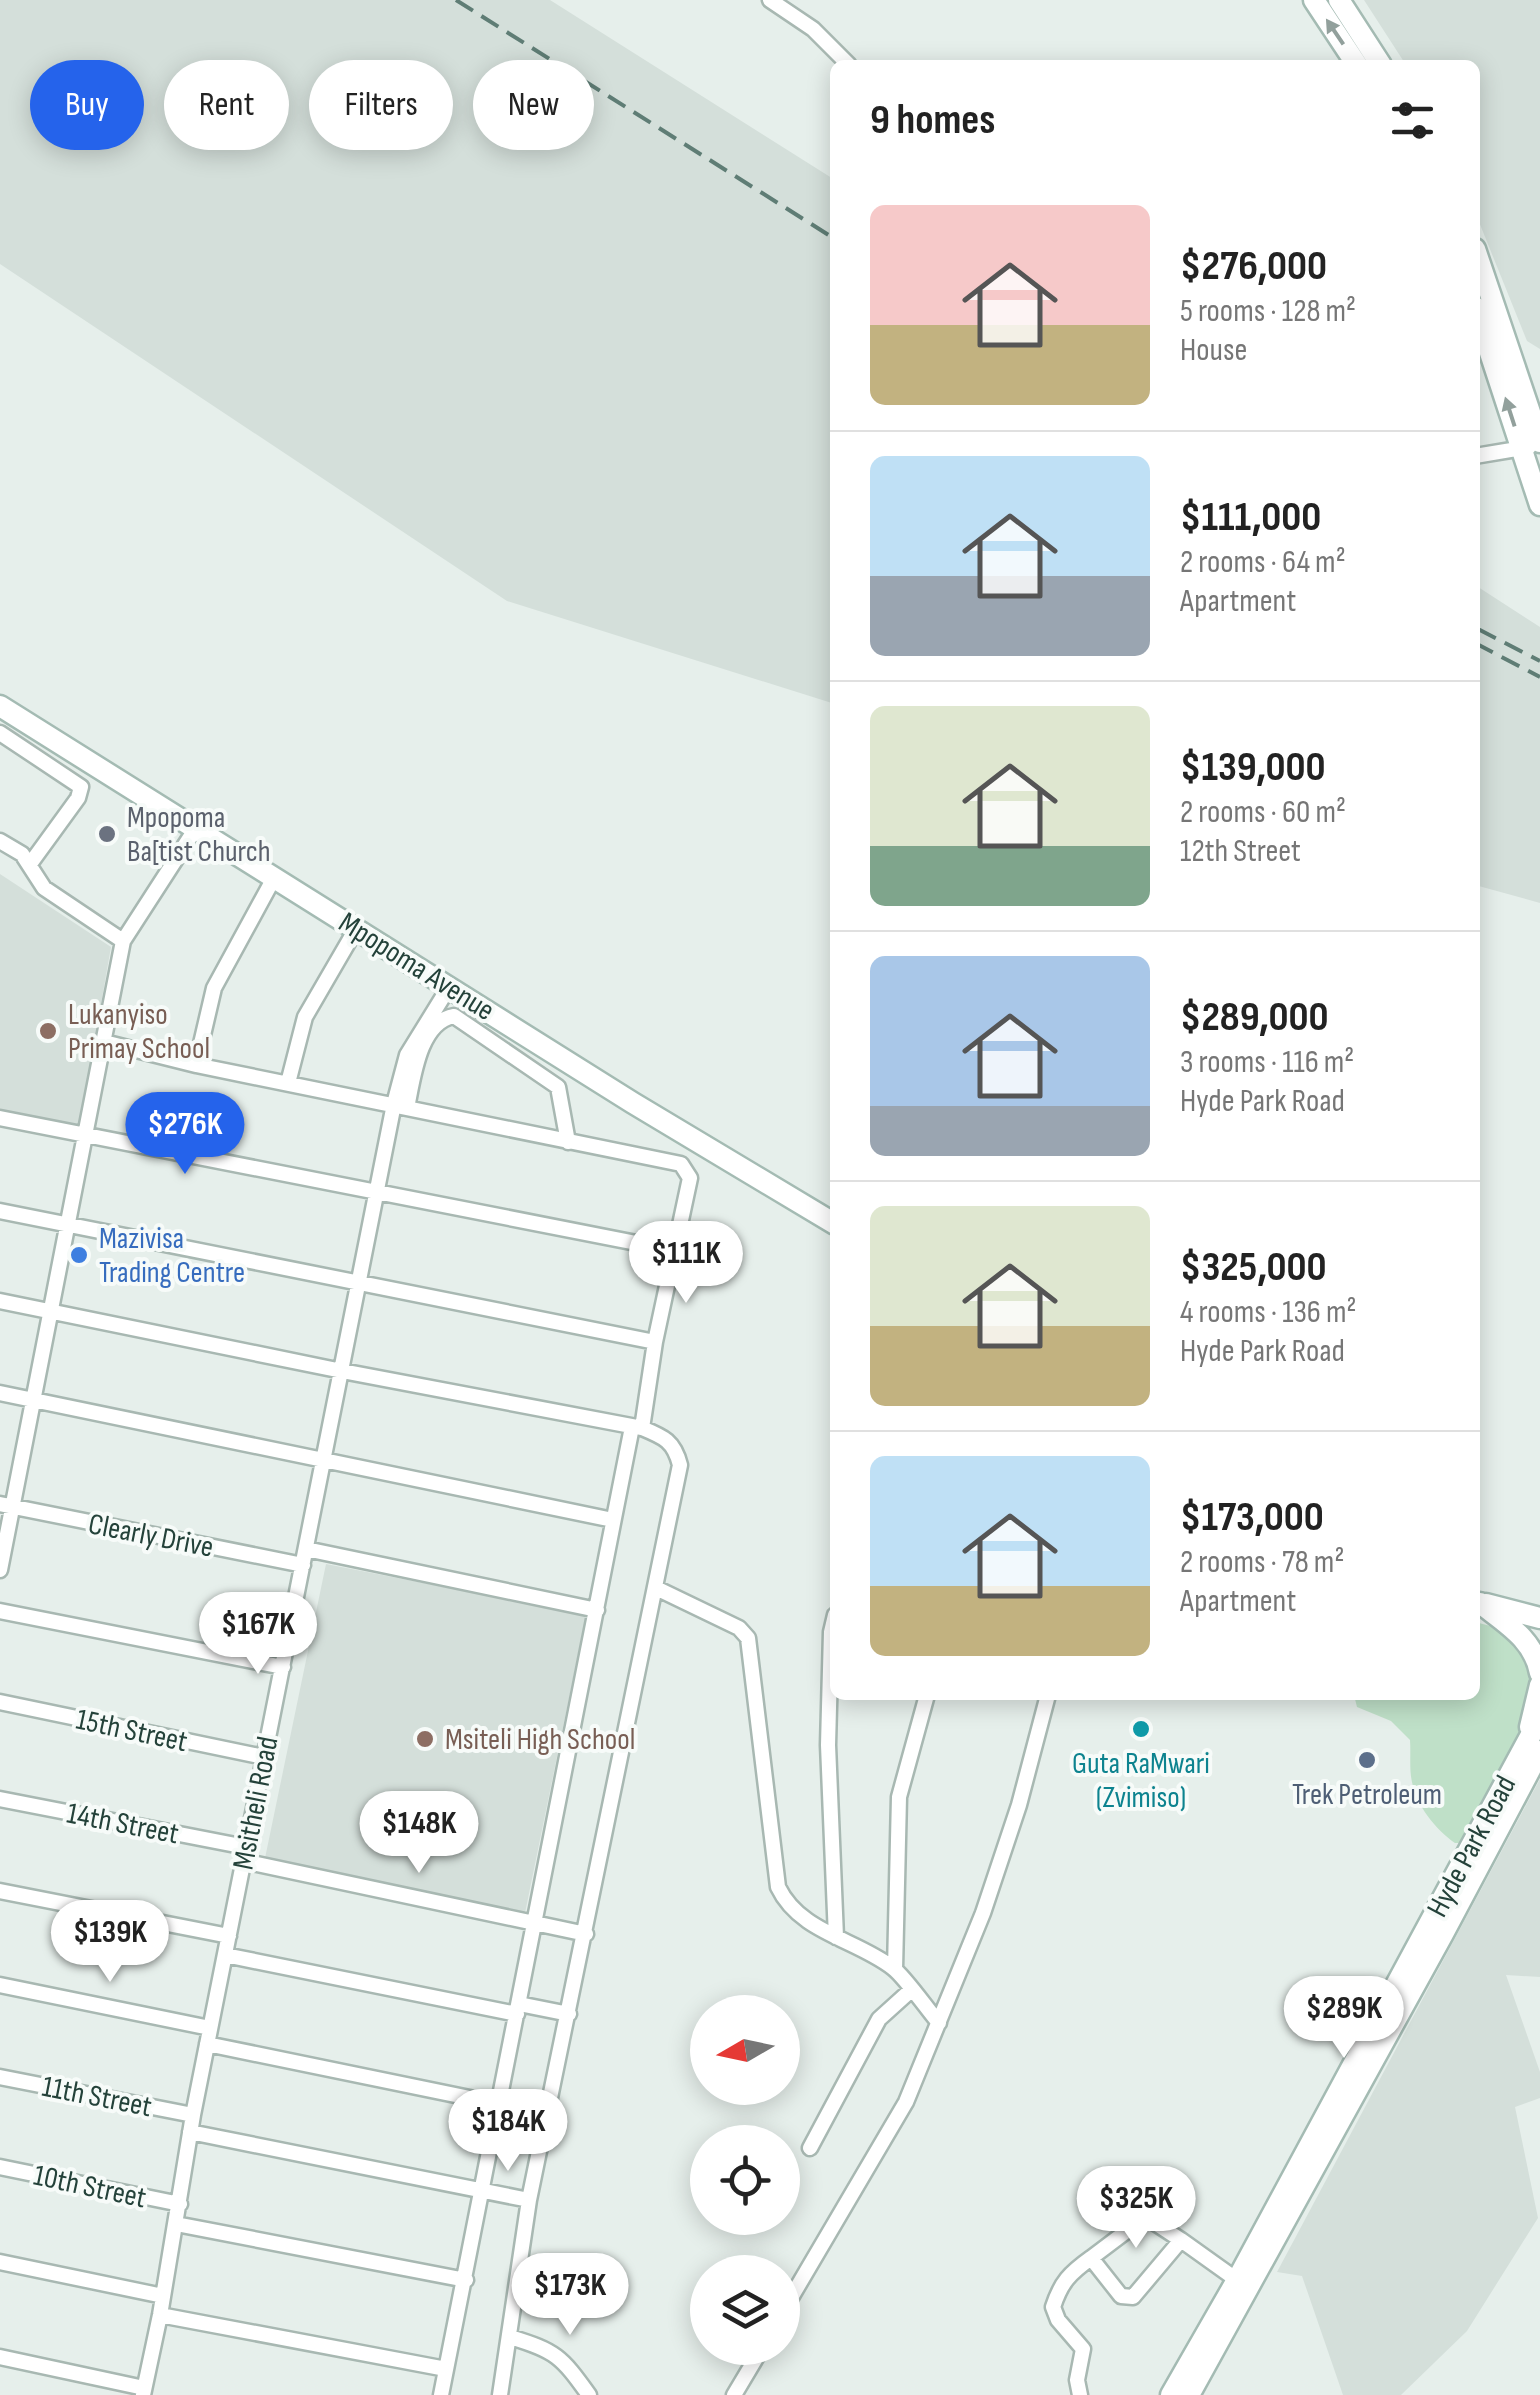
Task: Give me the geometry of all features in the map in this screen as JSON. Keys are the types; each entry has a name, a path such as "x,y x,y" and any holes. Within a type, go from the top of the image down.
{"street":[{"path":"770,0 812,30 843,60"},
{"path":"1314,0 1354,60"},
{"path":"1340,0 1378,60"},
{"path":"1480,266 1534,445 1540,505"},
{"path":"1480,319 1534,445"},
{"path":"1480,455 1534,445"},
{"name":"Mpopoma Avenue","path":"0,706 633,1103 830,1221"},
{"path":"0,733 81,787 78,798 30,864"},
{"path":"0,1570 6,1505 32,1399 123,941 196,828"},
{"path":"0,841 30,864 44,888 123,941"},
{"path":"196,1065 214,988 275,876"},
{"path":"288,1083 304,1017 356,929"},
{"name":"Msitheli Road","path":"144,2391 210,2028 378,1192 400,1106 407,1055 449,987"},
{"path":"400,1106 420,1053 441,1020 454,1016 558,1086 568,1142"},
{"path":"104,1042 196,1065 568,1142 672,1159 681,1164 690,1178 637,1428 613,1520 441,2395"},
{"path":"0,1118 677,1250"},
{"path":"0,1211 655,1342"},
{"path":"0,1301 637,1428 667,1438 674,1445 680,1464 586,1934 528,2200 500,2395"},
{"path":"0,1393 613,1520"},
{"name":"Clearly Drive","path":"6,1505 303,1565"},
{"path":"306,1549 596,1610"},
{"path":"656,1588 740,1628 748,1638 778,1887 785,1902 799,1915 895,1969 939,2023"},
{"path":"1480,1602 1540,1603"},
{"path":"1480,1603 1540,1618"},
{"path":"1480,1604 1526,1640 1538,1659 1540,1673"},
{"path":"0,1611 283,1667"},
{"path":"830,1632 828,1745 836,1937"},
{"path":"1533,1748 1540,1684"},
{"path":"895,1969 899,1797 927,1700"},
{"path":"800,2283 906,2102 983,1913 1047,1700"},
{"name":"15th Street","path":"0,1702 264,1758"},
{"name":"Hyde Park Road","path":"1189,2395 1443,1934 1533,1748 1540,1718"},
{"name":"Hyde Park Road","path":"1171,2395 1533,1748"},
{"name":"14th Street","path":"0,1799 586,1934"},
{"path":"0,1891 229,1936"},
{"path":"225,1954 518,2009 569,2014"},
{"path":"0,1984 210,2028"},
{"path":"810,2148 879,2019 910,1990"},
{"path":"208,2044 498,2110 544,2126"},
{"name":"11th Street","path":"0,2077 193,2115"},
{"path":"190,2132 528,2200"},
{"name":"10th Street","path":"0,2167 180,2204"},
{"path":"1080,2395 1077,2392 1083,2349 1058,2320 1053,2307 1064,2279 1140,2221 1152,2221 1237,2280"},
{"path":"176,2224 466,2280"},
{"path":"1091,2258 1121,2296 1133,2298 1181,2240"},
{"path":"0,2262 163,2296"},
{"path":"160,2315 446,2369"},
{"path":"510,2337 547,2349 564,2361 589,2395"},
{"path":"0,2357 144,2391"},
{"path":"734,2395 752,2365"}],"shaded area":[{"path":"0,0 550,0 830,177 830,702 507,601 0,264"},
{"path":"1364,0 1540,0 1540,349 1527,341 1480,224 1480,60 1403,60"},
{"path":"1480,588 1540,627 1540,903 1480,886"},
{"name":"Lukanyiso Primay School","path":"0,874 111,947 79,1129 0,1114"},
{"name":"Msiteli High School","path":"326,1564 586,1615 525,1913 264,1863"},
{"path":"1540,1779 1540,1977 1506,1975 1540,2072 1540,2098 1515,2107 1538,2218 1467,2331 1401,2395 1343,2395 1302,2276 1277,2272"}],"green space":[{"path":"1480,1623 1502,1629 1521,1641 1536,1679 1517,1749 1463,1843 1455,1843 1422,1808 1411,1777 1410,1740 1391,1721 1357,1707 1355,1700 1480,1700"}],"railway":[{"path":"456,0 830,236"},
{"path":"1480,630 1540,661"},
{"path":"1480,646 1540,677"}],"place":[{"name":"Mpopoma Ba[tist Church","path":"107,834"},
{"name":"Lukanyiso Primay School","path":"48,1031"},
{"name":"Mazivisa Trading Centre","path":"79,1255"},
{"name":"Guta RaMwari (Zvimiso)","path":"1141,1729"},
{"name":"Msiteli High School","path":"425,1739"},
{"name":"Trek Petroleum","path":"1367,1760"}]}
